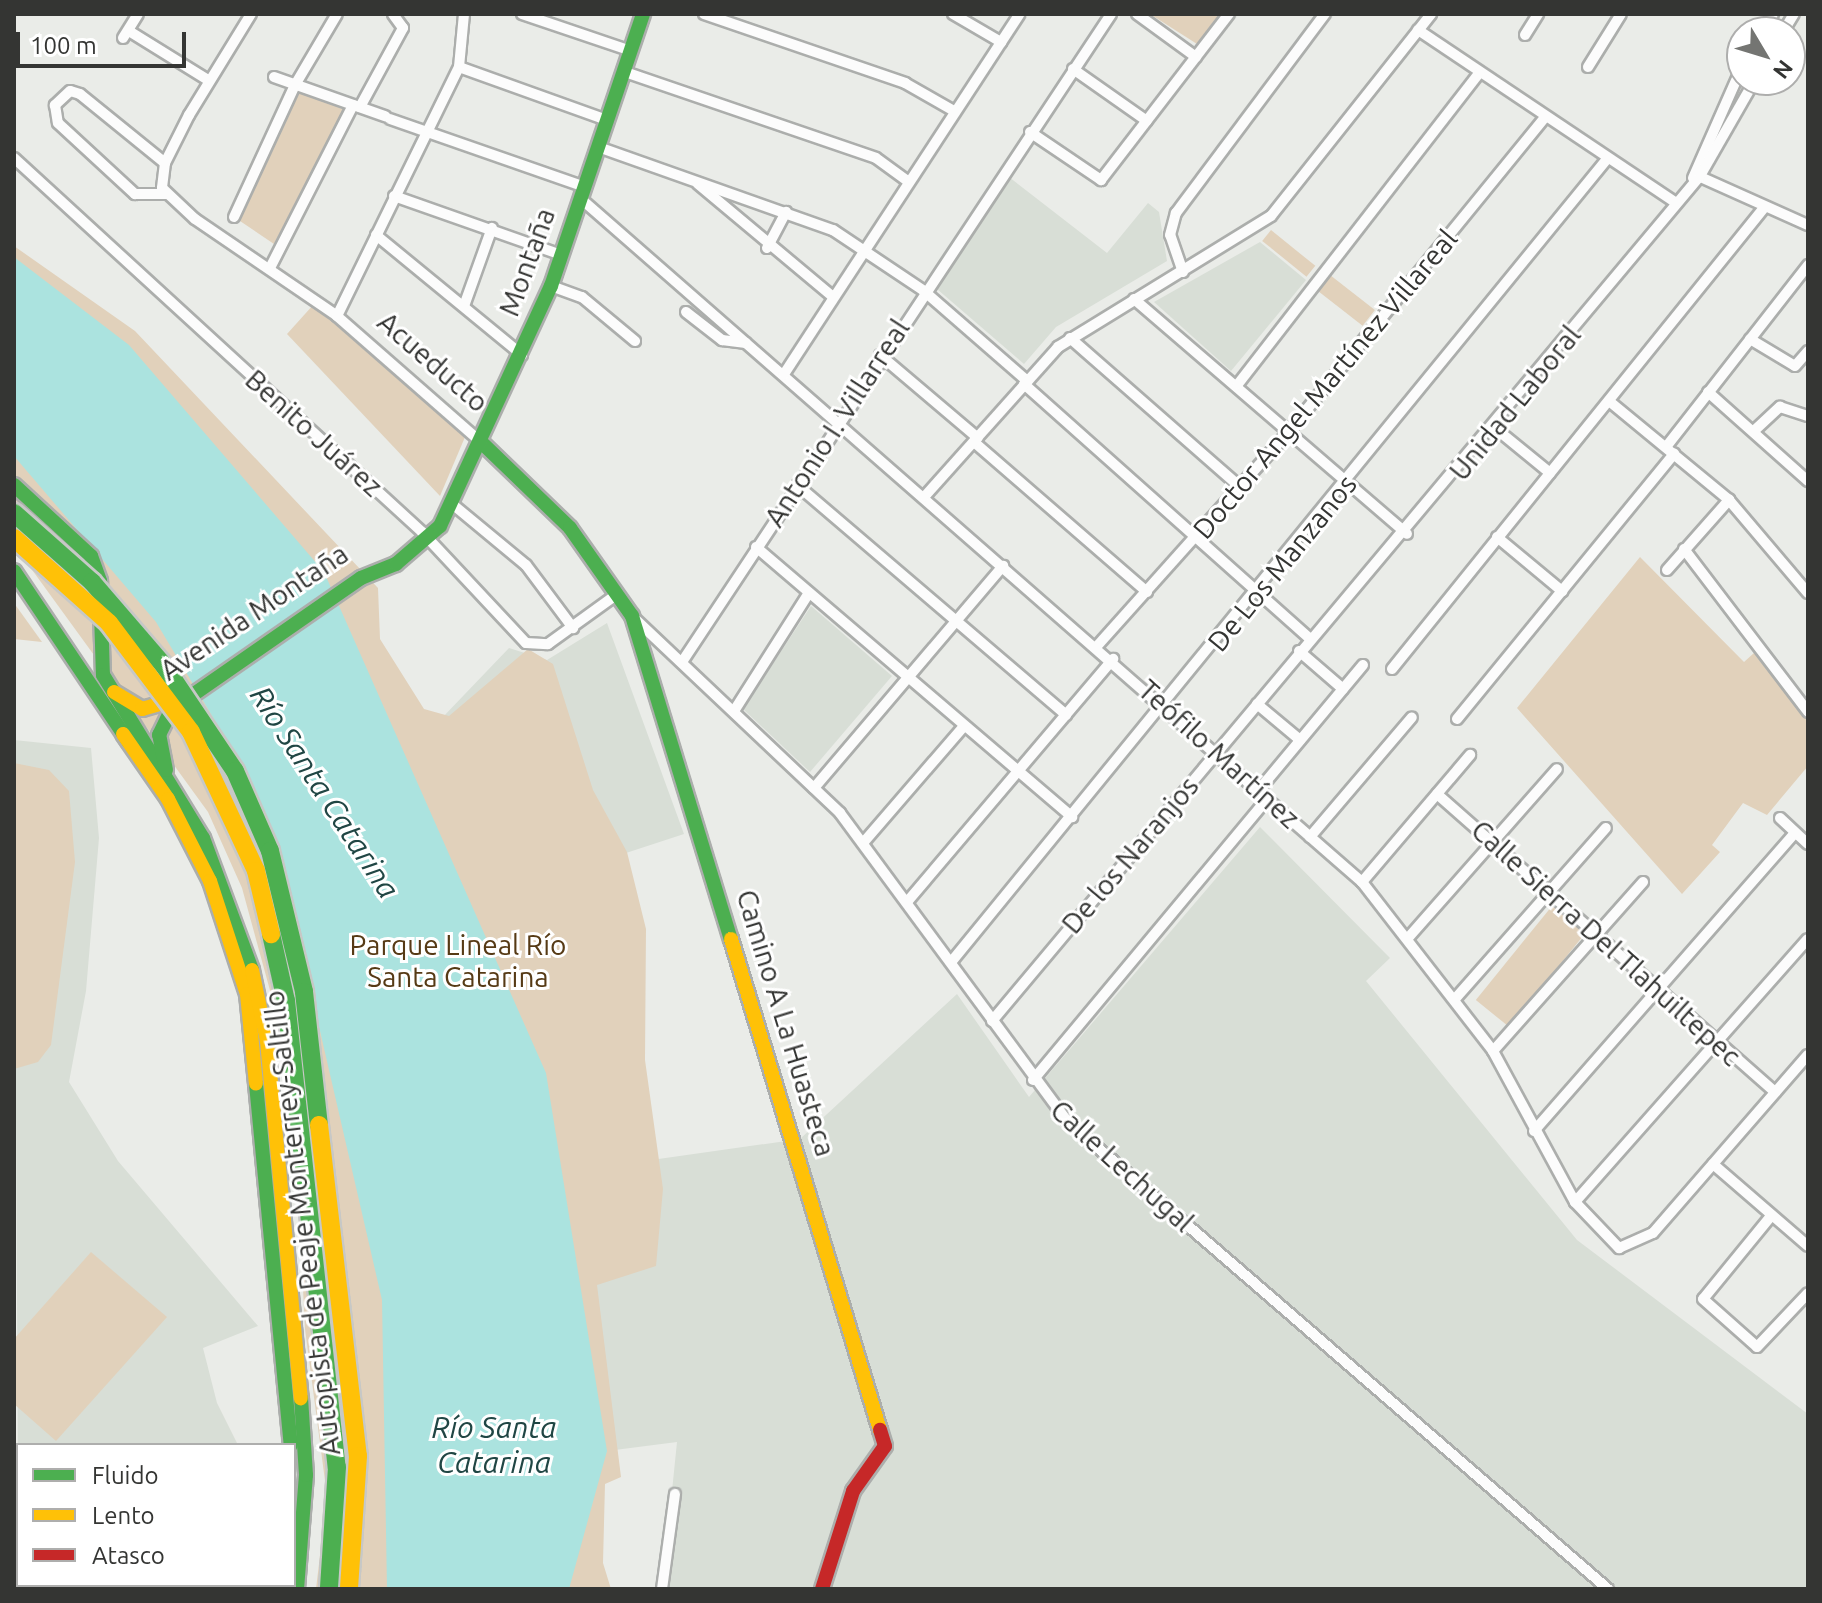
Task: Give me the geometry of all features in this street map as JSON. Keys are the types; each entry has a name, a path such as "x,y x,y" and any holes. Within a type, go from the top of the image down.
{"main road":[{"name":"Montaña","path":"360,575 425,536 443,521 522,355 551,286 643,14"},
{"name":"Acueducto","path":"480,441 570,528 632,616"},
{"path":"14,485 91,556 100,581 108,683 167,774 226,887 267,1041 306,1475 297,1589"},
{"name":"Autopista de Peaje Monterrey-Saltillo","path":"14,513 92,582 165,667 235,771 270,851 304,992 358,1456 349,1589"},
{"name":"Autopista de Peaje Monterrey-Saltillo","path":"14,538 109,623 191,732 256,871 286,1001 319,1288 337,1467 329,1589"},
{"path":"14,571 129,742 210,881 247,994 291,1443"},
{"name":"Avenida Montaña","path":"108,683 142,709 169,707 360,575"},
{"path":"14,584 129,742"},
{"name":"Camino A La Huasteca","path":"632,616 885,1446 853,1491 822,1589"},
{"name":"Avenida Montaña","path":"167,774 158,743 169,707"}],"street":[{"path":"138,14 126,34 208,80"},
{"path":"165,163 101,105 75,92 59,100 52,114 58,123 135,194 164,191 165,163 208,80 251,14"},
{"path":"234,217 295,85 337,14"},
{"path":"270,268 356,106 403,28 393,14"},
{"path":"337,316 459,67 464,14"},
{"path":"522,14 631,51"},
{"path":"704,14 718,16 905,83 954,111"},
{"path":"953,14 1001,42"},
{"path":"784,374 832,296 1020,14"},
{"name":"Antonio I. Villarreal","path":"682,662 880,355 1111,14"},
{"path":"1137,14 1196,57"},
{"path":"1030,132 1097,181 1229,14"},
{"path":"1183,272 1170,235 1176,213 1325,14"},
{"path":"925,496 1070,338 1271,216 1431,14"},
{"path":"1525,35 1538,14"},
{"path":"1588,67 1621,14"},
{"path":"1418,30 1676,203"},
{"path":"459,67 607,120"},
{"path":"1073,69 1147,121"},
{"path":"625,72 876,158 908,181"},
{"path":"1238,384 1479,73"},
{"path":"274,77 582,192"},
{"name":"Unidad Laboral","path":"1695,178 1730,96"},
{"name":"Unidad Laboral","path":"1330,616 1407,534 1676,203 1745,96"},
{"name":"Doctor Angel Martínez Villareal","path":"1098,645 1290,430 1545,117"},
{"path":"598,147 786,212 864,248 924,291 1308,637"},
{"name":"Benito Juárez","path":"14,158 425,536 526,643 541,647 573,628 616,595"},
{"name":"De Los Manzanos","path":"952,961 1258,594 1607,159"},
{"path":"1695,178 1763,209 1808,225"},
{"path":"696,182 767,248 832,296"},
{"name":"Acueducto","path":"164,191 337,316 480,441"},
{"name":"Teófilo Martínez","path":"582,192 748,344 1098,645 1362,882 1493,1051 1575,1202 1607,1240 1629,1249 1713,1164"},
{"path":"394,196 562,255"},
{"path":"1392,669 1763,209"},
{"path":"767,248 786,212"},
{"path":"464,306 492,228"},
{"path":"376,235 522,355"},
{"path":"1457,719 1562,591 1670,451 1708,392 1808,265"},
{"path":"551,286 582,297 635,341"},
{"path":"1134,299 1238,384 1407,534"},
{"path":"686,312 722,340 748,344"},
{"path":"1070,338 1240,487"},
{"path":"1750,339 1795,366 1808,351"},
{"path":"880,355 1147,592"},
{"path":"1708,392 1756,429 1808,481"},
{"path":"1609,401 1729,500 1808,593"},
{"path":"1756,429 1780,407 1808,416"},
{"path":"1495,428 1550,473"},
{"path":"797,485 954,624 1066,715"},
{"path":"1667,570 1729,500"},
{"path":"451,503 526,565 573,628"},
{"path":"1497,537 1562,591"},
{"path":"756,547 1072,817"},
{"path":"1684,549 1808,712"},
{"path":"814,788 1003,566"},
{"path":"734,711 809,593"},
{"name":"Calle Lechugal","path":"632,616 814,788 863,843 952,961 1033,1080 1093,1144 1608,1589"},
{"name":"De los Naranjos","path":"992,1021 1257,704 1308,637 1330,616"},
{"path":"1299,651 1343,689"},
{"path":"907,902 1113,659"},
{"path":"1258,791 1363,665"},
{"path":"1257,704 1300,740"},
{"path":"1310,837 1412,717"},
{"path":"863,843 964,726"},
{"path":"1362,882 1470,755"},
{"path":"1408,938 1557,769"},
{"name":"Calle Sierra Del Tlahuiltepec","path":"1437,794 1775,1092"},
{"path":"1033,1080 1267,799"},
{"path":"1780,818 1808,844"},
{"path":"1455,999 1606,828"},
{"path":"1534,1131 1795,833"},
{"path":"1493,1051 1643,882"},
{"path":"1575,1202 1808,939"},
{"path":"1808,1055 1713,1164 1808,1246"},
{"path":"1771,1216 1703,1299 1757,1347 1808,1293"},
{"path":"662,1589 675,1494"}],"shaded area":[{"path":"1009,177 1107,253 1148,203 1159,212 1167,261 1056,327 1024,364 937,289"},
{"path":"1260,242 1306,280 1231,371 1154,302"},
{"path":"811,606 892,676 810,772 743,709"},
{"path":"607,623 684,834 626,853 441,719 509,648 547,660"},
{"path":"14,740 91,748 99,838 86,991 69,1082 118,1161 258,1326 203,1348 217,1403 237,1443 18,1443"},
{"path":"1260,827 1390,958 1366,981 1577,1240 1808,1414 1808,1589 662,1589 677,1442 607,1451 574,1171 800,1139 957,994 1029,1097"},
{"path":"57,1587 261,1587 261,1589"}],"green space":[{"path":"1150,14 1221,14 1197,44"},
{"path":"295,85 344,110 274,244 234,217"},
{"path":"1271,230 1315,266 1306,277 1262,241"},
{"name":"Parque Lineal Río Santa Catarina","path":"14,246 135,331 378,588 380,639 424,709 449,716 528,649 553,664 593,790 627,852 646,929 645,1060 663,1189 656,1266 597,1285 621,1477 605,1484 603,1563 611,1589 316,1589 327,1496 305,1329 296,1148 274,1005 242,888 208,812 14,545"},
{"path":"1330,275 1375,310 1363,326 1318,291"},
{"path":"314,304 465,437 440,496 287,334"},
{"path":"1640,557 1744,662 1754,653 1808,722 1808,766 1767,815 1743,803 1712,845 1720,852 1682,894 1517,708"},
{"path":"14,603 42,642 14,639"},
{"path":"14,763 49,770 69,791 75,862 51,1045 38,1062 14,1069"},
{"path":"1552,906 1585,933 1509,1027 1476,1000"},
{"path":"91,1252 167,1317 56,1441 14,1404 14,1339"},
{"path":"14,1490 16,1587 54,1589 14,1589"}],"water":[{"name":"Río Santa Catarina","path":"14,257 129,345 324,572 546,1073 607,1451 569,1589 387,1589 382,1300 288,892 236,756 156,622 14,456"}],"traffic: fast":[{"path":"166,770 159,735 171,710 361,578 396,564 440,526 551,286 643,14"},
{"path":"480,441 570,528 632,616 731,939"},
{"path":"14,485 91,556 100,581 103,675 203,838 252,970"},
{"path":"14,513 92,582 165,667 235,771 270,851 304,992 319,1125"},
{"path":"14,571 129,742"},
{"path":"271,934 286,1001 337,1467 329,1589"},
{"path":"256,1084 291,1443"},
{"path":"297,1589 306,1475 301,1398"}],"traffic: slow":[{"path":"14,538 109,623 191,732 256,871 271,934"},
{"path":"114,692 142,709 174,700"},
{"path":"123,734 168,799 210,881 247,994 256,1084"},
{"path":"731,939 880,1430"},
{"path":"252,970 267,1041 301,1398"},
{"path":"319,1125 358,1456 349,1589"}],"traffic: jam":[{"path":"822,1589 853,1491 885,1446 880,1430"}]}
